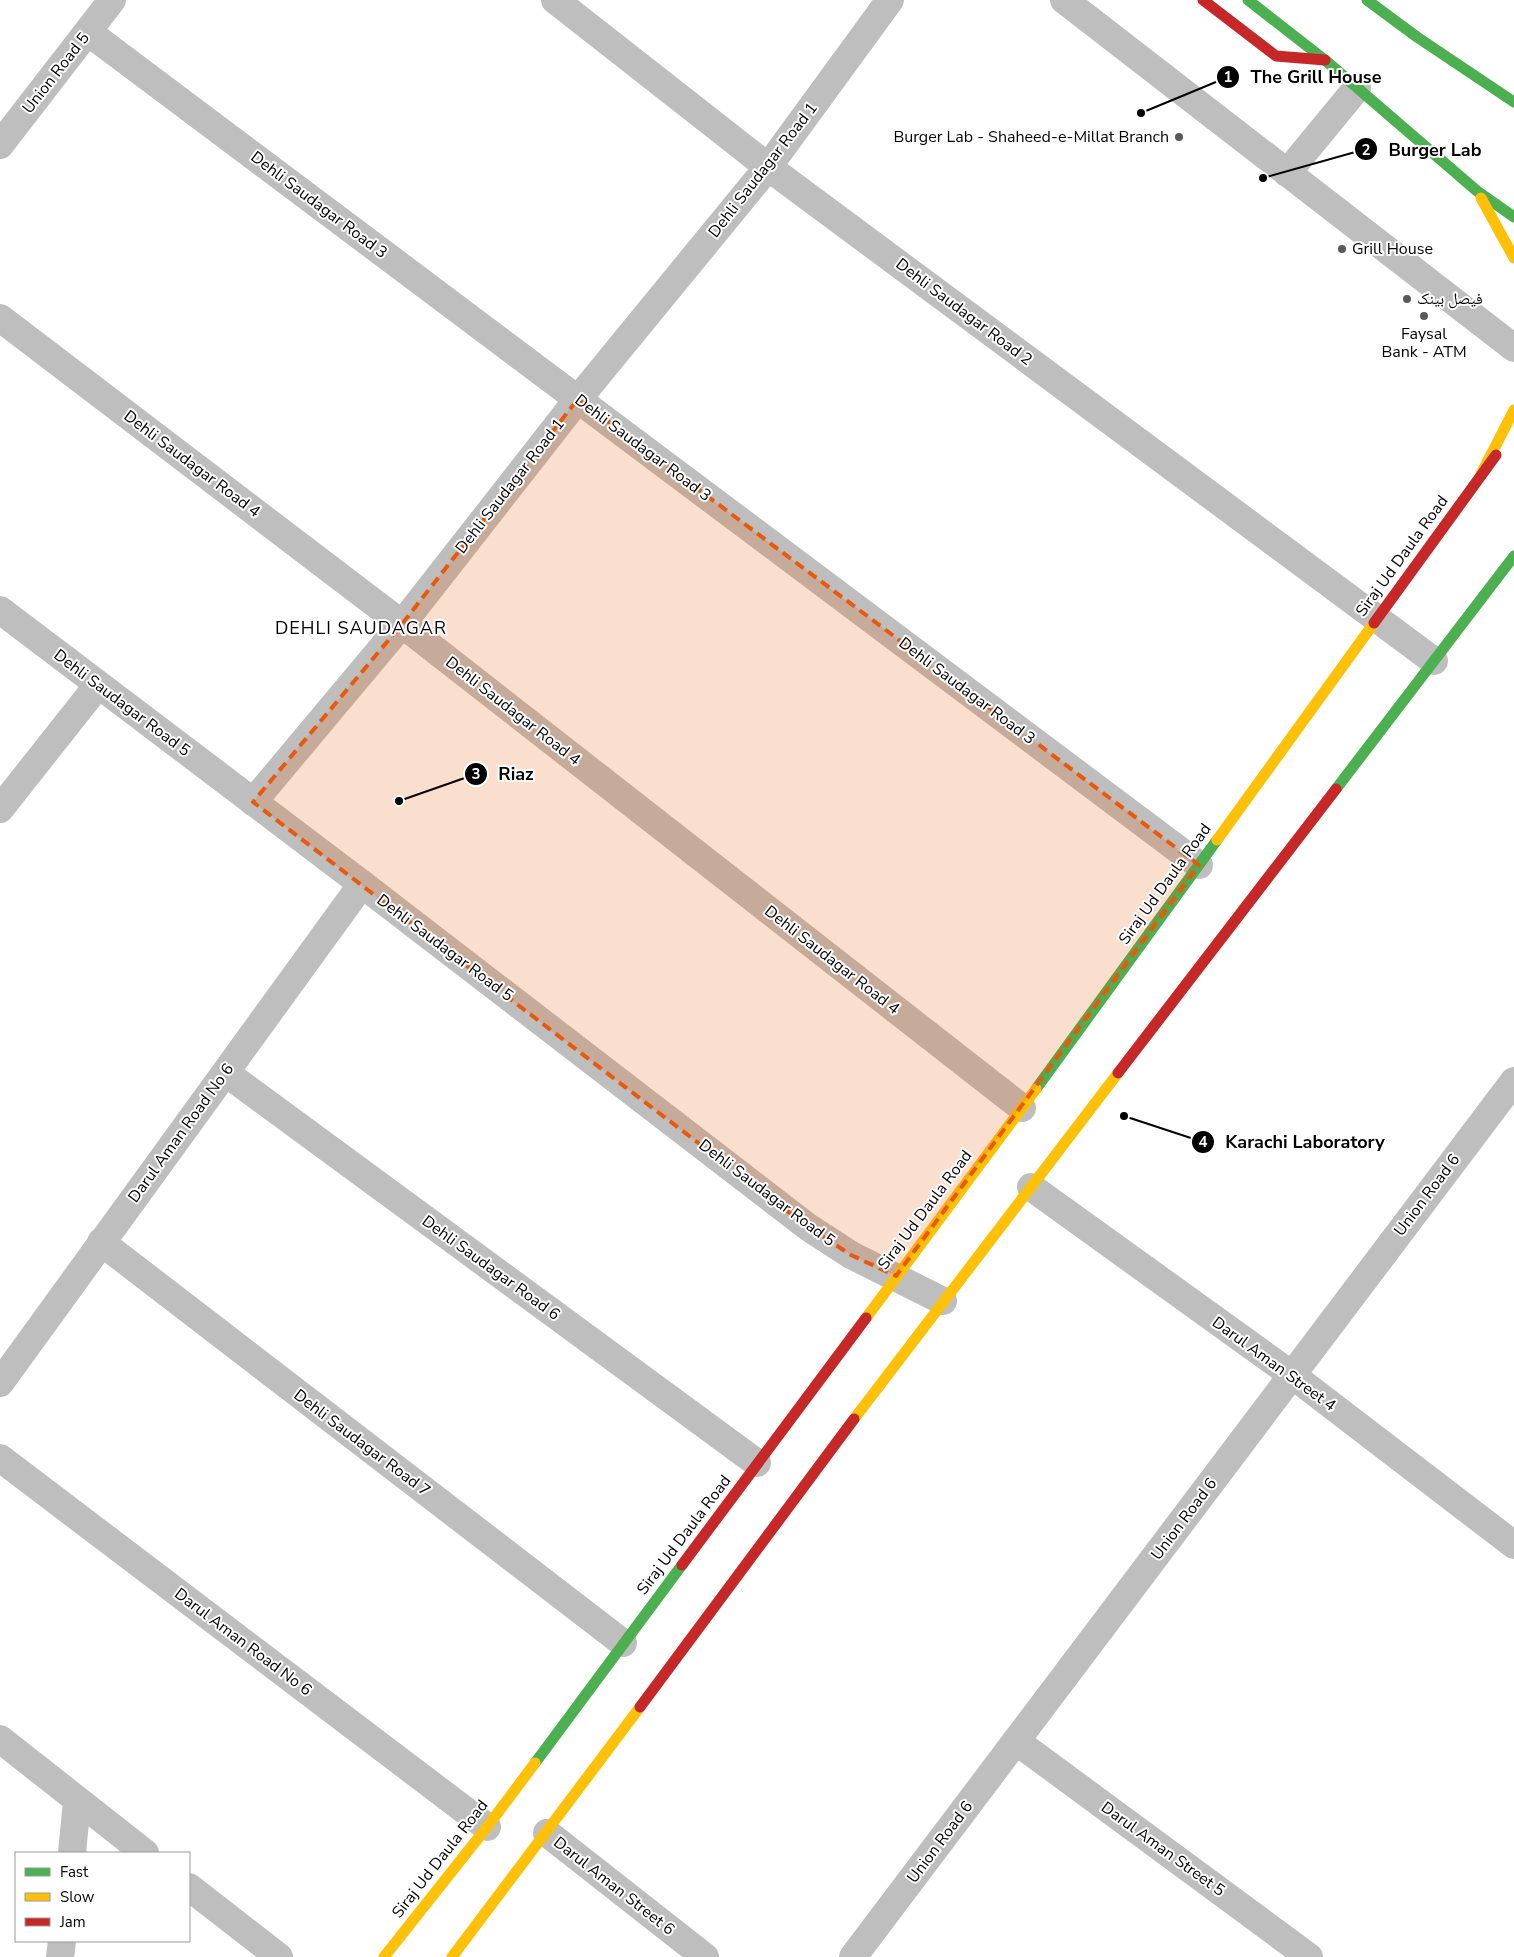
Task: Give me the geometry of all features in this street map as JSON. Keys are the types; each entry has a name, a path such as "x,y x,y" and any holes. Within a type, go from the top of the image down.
{"main road":[{"path":"1203,0 1276,56 1325,60"},
{"path":"1248,0 1325,60 1478,191 1514,217"},
{"path":"1367,0 1417,37 1514,102"},
{"path":"1398,7 1417,37"},
{"path":"1478,191 1514,258"},
{"path":"1481,474 1514,410"},
{"path":"1481,474 1514,433"},
{"name":"Siraj Ud Daula Road","path":"384,1957 486,1827 1022,1108 1481,474"},
{"path":"452,1957 547,1833 849,1424 1514,556"}],"street":[{"name":"Union Road 5","path":"0,145 112,0"},
{"name":"Dehli Saudagar Road 2","path":"555,0 768,166 1434,661"},
{"name":"Dehli Saudagar Road 1","path":"253,802 402,624 578,399 768,166 890,0"},
{"path":"1064,0 1514,348"},
{"name":"Dehli Saudagar Road 3","path":"88,32 1199,865"},
{"path":"1287,172 1358,88"},
{"name":"Dehli Saudagar Road 4","path":"0,318 402,624 1022,1108"},
{"name":"Dehli Saudagar Road 5","path":"0,610 362,884 808,1227 851,1255 896,1276 943,1302"},
{"path":"0,809 98,684"},
{"name":"Darul Aman Road No 6","path":"0,1382 362,884"},
{"name":"Dehli Saudagar Road 6","path":"226,1073 757,1464"},
{"name":"Union Road 6","path":"853,1957 1514,1081"},
{"name":"Darul Aman Street 4","path":"1031,1187 1292,1375 1514,1546"},
{"name":"Dehli Saudagar Road 7","path":"101,1242 623,1643"},
{"name":"Darul Aman Road No 6","path":"0,1458 486,1827"},
{"path":"0,1739 144,1852"},
{"name":"Darul Aman Street 5","path":"1016,1741 1310,1957"},
{"path":"72,1852 77,1801"},
{"name":"Darul Aman Street 6","path":"547,1833 705,1957"},
{"path":"190,1888 279,1957"},
{"path":"60,1957 62,1942"}],"highlighted area":[{"path":"578,399 1199,865 896,1276 851,1255 808,1227 253,802 402,624"}],"traffic: fast":[{"path":"1248,0 1325,60 1477,191 1514,217"},
{"path":"1367,0 1417,37 1514,102"},
{"path":"1336,789 1514,556"},
{"path":"1036,1089 1217,840"},
{"path":"535,1763 682,1565"}],"traffic: slow":[{"path":"1481,198 1514,258"},
{"path":"1481,474 1514,410"},
{"path":"1217,840 1374,623"},
{"path":"854,1419 1118,1073"},
{"path":"866,1318 1036,1089"},
{"path":"452,1957 640,1707"},
{"path":"384,1957 535,1763"}],"traffic: jam":[{"path":"1203,0 1276,56 1325,60"},
{"path":"1374,623 1496,455"},
{"path":"1118,1073 1336,789"},
{"path":"682,1565 866,1318"},
{"path":"640,1707 854,1419"}],"place":[{"name":"The Grill House","path":"1141,113"},
{"name":"Burger Lab - Shaheed-e-Millat Branch","path":"1179,137"},
{"name":"Burger Lab","path":"1263,178"},
{"name":"Grill House","path":"1342,249"},
{"name":"فیصل بینک","path":"1407,299"},
{"name":"Faysal Bank - ATM","path":"1424,316"},
{"name":"Riaz","path":"399,801"},
{"name":"Karachi Laboratory","path":"1124,1116"}],"district":[{"name":"DEHLI SAUDAGAR","path":"361,628"}]}
